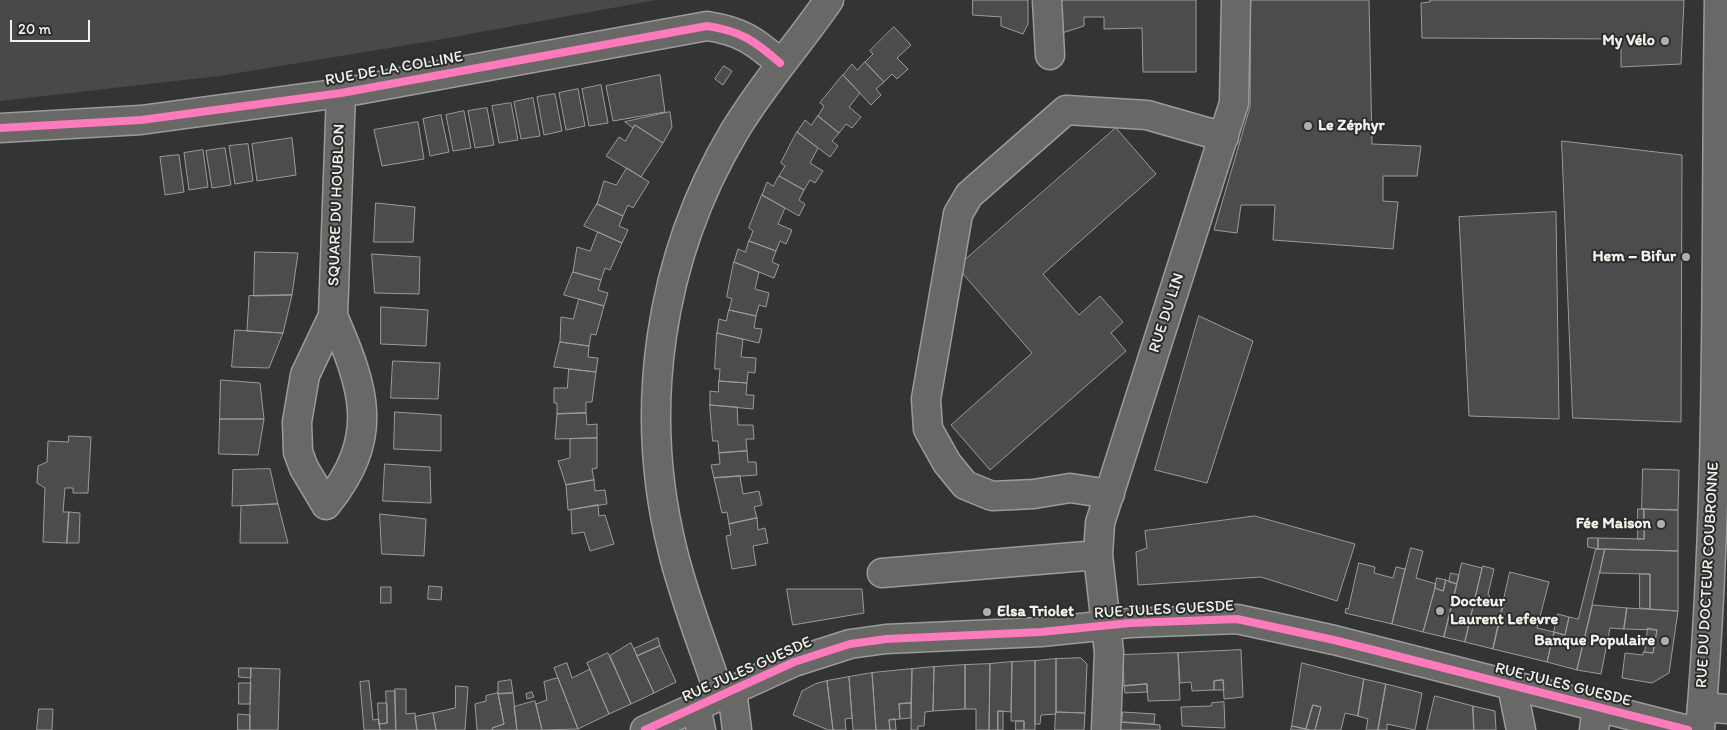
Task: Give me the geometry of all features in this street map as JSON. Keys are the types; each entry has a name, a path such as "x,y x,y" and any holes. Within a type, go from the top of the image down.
{"street":[{"path":"738,730 712,706 664,510 654,427 660,351 674,274 699,202 733,134 780,63 830,0"},
{"path":"1046,0 1050,55"},
{"name":"RUE DU LIN","path":"1106,730 1109,652 1098,554 1100,523 1234,103 1236,0"},
{"name":"RUE DU DOCTEUR COUBRONNE","path":"1704,719 1718,603 1715,368 1719,0"},
{"name":"RUE DE LA COLLINE","path":"0,128 141,120 341,93 707,26 731,30 762,47 780,63"},
{"name":"SQUARE DU HOUBLON","path":"333,316 356,375 363,424 358,451 353,465 346,479 326,505 304,468 298,452 297,422 305,375 333,316 341,93"},
{"path":"1110,494 1070,488 1034,494 992,496 965,485 947,463 928,429 926,399 930,370 958,214 969,195 1066,110 1148,115 1224,138"},
{"path":"882,572 1098,554"},
{"name":"RUE JULES GUESDE","path":"645,730 712,706 794,662 850,644 886,639 983,636 1107,625 1237,619 1334,640 1512,686 1595,719 1704,719"},
{"name":"RUE JULES GUESDE","path":"1512,686 1521,730"}],"shaded area":[{"path":"0,0 656,0 426,42 219,76 0,101"}],"building":[{"path":"973,0 1028,0 1028,24 1023,34 1001,26 1001,17 973,15"},
{"path":"1055,0 1196,0 1196,72 1143,72 1142,28 1104,29 1104,17 1084,17 1084,26 1059,34"},
{"name":"Le Zéphyr","path":"1251,0 1369,0 1372,144 1421,146 1417,176 1383,176 1383,201 1398,202 1393,249 1273,240 1275,205 1241,205 1237,233 1214,230 1250,107"},
{"path":"1430,0 1684,0 1681,64 1621,67 1621,39 1422,38 1421,3 1430,2"},
{"path":"894,27 911,45 897,58 908,69 897,79 892,74 884,82 865,62 873,54 870,51"},
{"path":"865,62 884,82 876,89 881,95 871,105 843,75 852,64 857,70"},
{"path":"724,66 732,71 723,85 715,79"},
{"path":"660,75 665,112 613,121 606,86"},
{"path":"843,75 860,93 849,107 861,117 852,128 846,124 839,133 818,116 824,106 820,103"},
{"path":"601,85 608,123 589,126 582,89"},
{"path":"578,89 585,126 566,130 559,93"},
{"path":"555,94 562,131 544,135 537,97"},
{"path":"533,98 540,136 521,139 514,102"},
{"path":"511,103 518,140 499,143 492,106"},
{"path":"487,108 494,145 475,148 468,111"},
{"path":"464,111 471,148 453,151 446,115"},
{"path":"670,112 672,127 663,143 635,125 633,128 625,122"},
{"path":"441,115 449,152 430,156 423,119"},
{"path":"818,116 839,133 832,141 838,146 830,157 797,132 805,120 811,125"},
{"path":"418,122 424,159 382,166 374,130"},
{"path":"635,125 663,143 641,177 606,156 619,137 625,141"},
{"path":"1116,128 1156,174 1043,274 1079,315 1100,296 1123,322 1111,333 1126,351 990,470 951,425 1032,353 957,267"},
{"path":"797,132 818,148 810,163 823,171 815,183 810,180 804,190 779,176 785,166 781,163"},
{"path":"292,138 296,175 257,181 252,144"},
{"path":"1562,141 1682,155 1681,422 1573,418"},
{"path":"248,144 253,181 235,184 229,146"},
{"path":"225,148 231,185 212,188 206,151"},
{"path":"203,150 208,187 189,190 184,153"},
{"path":"179,155 184,192 165,195 160,157"},
{"path":"627,168 649,182 633,208 628,205 623,216 597,204 604,181 616,185"},
{"path":"779,176 804,190 799,200 805,204 799,216 762,195 767,182 773,186"},
{"path":"762,195 785,208 778,224 792,230 786,244 780,241 776,251 749,241 753,231 749,228"},
{"path":"376,203 415,207 413,242 374,242"},
{"path":"597,204 623,216 619,226 628,230 622,243 584,226"},
{"path":"1556,212 1559,419 1469,416 1459,217"},
{"path":"598,232 622,243 610,270 605,268 601,280 573,272 577,247 590,251"},
{"path":"749,241 776,251 772,262 779,265 774,278 734,262 738,249 745,252"},
{"path":"255,252 298,253 292,295 254,296"},
{"path":"372,254 420,257 419,294 375,293"},
{"path":"734,262 759,272 755,289 769,293 766,307 759,305 756,316 729,310 732,299 727,297"},
{"path":"573,272 601,280 598,290 608,293 604,306 564,295"},
{"path":"292,295 283,333 247,331 249,296"},
{"path":"579,299 604,306 596,335 591,334 589,346 560,342 561,317 573,319"},
{"path":"381,307 428,310 426,346 381,344"},
{"path":"729,310 756,316 754,328 762,329 759,343 717,333 719,319 726,321"},
{"path":"1199,316 1253,341 1207,483 1155,470"},
{"path":"235,330 283,333 269,368 232,367"},
{"path":"717,333 743,339 741,357 756,358 755,373 748,372 747,383 719,381 720,369 715,369"},
{"path":"560,342 589,346 588,357 598,358 596,372 554,367"},
{"path":"393,361 440,363 438,399 391,398"},
{"path":"569,369 596,372 592,402 586,402 586,413 557,414 557,403 554,403 554,388 567,388"},
{"path":"221,380 260,383 264,419 220,419"},
{"path":"719,381 747,383 746,395 754,395 753,409 710,405 710,391 718,392"},
{"path":"710,405 737,407 738,425 753,425 754,439 746,439 747,451 719,453 718,441 713,441"},
{"path":"395,412 441,415 441,451 394,449"},
{"path":"586,413 587,425 597,424 597,438 555,439 557,414"},
{"path":"220,419 264,419 258,455 219,454"},
{"path":"69,436 91,437 88,493 73,493 73,488 65,488 63,512 69,512 67,543 43,542 45,488 37,483 38,466 47,462 48,441 68,442"},
{"path":"597,438 597,468 592,469 594,480 566,485 558,461 570,458 570,439"},
{"path":"747,451 748,462 756,462 757,475 714,478 711,465 720,464 719,453"},
{"path":"385,464 430,467 431,503 383,501"},
{"path":"270,469 278,504 232,506 233,470"},
{"path":"1643,469 1679,470 1678,510 1642,509"},
{"path":"740,476 743,494 759,491 762,505 754,507 757,518 729,524 727,512 722,513 714,478"},
{"path":"594,480 595,491 605,490 607,504 568,510 566,485"},
{"path":"278,504 288,543 240,543 241,506"},
{"path":"598,505 599,516 605,515 614,544 590,551 584,532 572,534 571,510"},
{"path":"1638,509 1644,509 1644,539 1638,539"},
{"name":"Fée Maison","path":"1644,509 1678,510 1678,551 1598,549 1598,538 1644,539"},
{"path":"69,512 80,513 79,543 67,543"},
{"path":"380,514 426,519 424,556 382,554"},
{"path":"1255,516 1355,544 1337,601 1261,577 1138,585 1136,552 1147,548 1145,531"},
{"path":"757,518 758,530 765,528 768,543 753,546 756,565 732,569 726,536 731,535 729,524"},
{"path":"1588,538 1598,538 1598,549 1588,547"},
{"path":"1411,548 1423,551 1416,578 1436,584 1423,632 1392,624"},
{"path":"1596,549 1605,549 1577,670 1547,662 1554,632 1565,635 1569,617 1578,619"},
{"path":"1605,549 1678,551 1678,611 1650,609 1650,574 1600,573"},
{"path":"1359,563 1375,567 1374,573 1393,578 1396,567 1405,569 1392,624 1345,613 1346,608 1348,609"},
{"path":"1462,563 1482,568 1465,642 1444,637"},
{"path":"1483,566 1494,569 1488,594 1491,599 1504,602 1493,649 1465,642"},
{"path":"1510,572 1549,582 1537,628 1554,632 1547,662 1493,649"},
{"path":"1451,573 1459,575 1457,584 1449,582"},
{"path":"1640,574 1650,574 1650,609 1640,608"},
{"path":"1437,578 1446,580 1443,591 1435,588"},
{"name":"Docteur Laurent Lefevre","path":"1446,580 1457,584 1444,637 1423,632 1435,588 1443,591"},
{"path":"429,586 442,587 441,600 428,599"},
{"path":"381,587 391,587 391,603 381,603"},
{"path":"787,589 862,589 864,613 793,625"},
{"path":"1593,605 1627,608 1624,629 1610,628 1601,674 1577,670"},
{"name":"Banque Populaire","path":"1627,608 1678,611 1669,673 1652,683 1622,678 1625,653 1643,655 1643,652 1653,653 1657,630 1624,629"},
{"path":"1558,614 1569,617 1565,635 1554,632"},
{"path":"1648,628 1657,630 1653,653 1645,652"},
{"path":"658,638 660,646 637,656 634,649"},
{"path":"631,643 654,693 631,704 610,656"},
{"path":"660,646 676,682 654,693 637,656"},
{"path":"1241,650 1243,697 1224,699 1223,680 1214,681 1214,690 1192,691 1191,682 1180,683 1178,653"},
{"path":"608,653 631,704 609,714 587,663"},
{"path":"1178,653 1180,700 1148,701 1147,684 1124,686 1123,655"},
{"path":"1081,658 1087,664 1085,713 1056,712 1056,659"},
{"path":"1056,659 1056,714 1041,715 1040,724 1035,724 1035,661"},
{"path":"1035,661 1035,730 1024,730 1024,721 1011,721 1012,662"},
{"path":"1012,662 1011,712 998,711 998,730 989,730 990,664"},
{"path":"567,663 572,678 590,669 609,714 578,729 554,668"},
{"path":"1302,663 1364,679 1358,716 1345,713 1341,730 1315,730 1321,707 1313,705 1306,729 1292,726"},
{"path":"990,664 989,730 976,730 976,709 965,709 965,665"},
{"path":"965,665 965,709 933,711 934,667"},
{"path":"934,667 933,711 925,712 924,726 918,726 918,730 911,730 912,669"},
{"path":"239,668 251,668 251,678 239,677"},
{"path":"251,668 280,669 278,730 250,730"},
{"path":"912,669 911,703 899,704 900,719 889,720 890,730 876,730 872,673"},
{"path":"872,673 876,730 853,730 849,677"},
{"path":"849,677 852,718 845,719 846,730 833,730 827,681"},
{"path":"558,678 578,729 542,730 536,704 547,700 544,682"},
{"path":"1364,679 1386,684 1378,730 1366,730 1368,719 1358,716"},
{"path":"511,680 513,693 498,694 498,682"},
{"path":"1223,680 1224,690 1214,690 1214,681"},
{"path":"369,681 373,720 379,719 380,730 364,730 360,682"},
{"path":"827,681 833,730 828,730 793,715 802,691 815,684"},
{"path":"239,683 251,683 250,704 239,704"},
{"path":"1147,684 1147,692 1125,693 1124,686"},
{"path":"1386,684 1422,693 1415,730 1387,724 1387,730 1378,730"},
{"path":"456,686 468,687 465,730 436,730 433,713 455,708"},
{"path":"395,689 406,689 406,714 415,713 417,730 396,730"},
{"path":"386,691 395,691 396,730 380,730 379,724 387,723"},
{"path":"532,692 534,697 527,699 526,694"},
{"path":"498,693 504,724 492,728 493,730 477,730 475,704 486,701 486,696"},
{"path":"513,693 517,730 493,730 492,728 504,724 498,694"},
{"path":"1435,696 1473,706 1474,730 1427,730"},
{"path":"535,701 542,730 517,730 514,707"},
{"path":"1224,702 1225,728 1182,726 1181,707 1211,706 1212,703"},
{"path":"378,703 387,703 387,723 379,724"},
{"path":"911,703 911,718 900,719 899,704"},
{"path":"1313,705 1321,707 1315,730 1310,730 1306,729"},
{"path":"1473,706 1495,711 1496,730 1474,730"},
{"path":"39,709 53,709 52,730 37,730"},
{"path":"998,711 1003,711 1003,730 998,730"},
{"path":"1056,712 1085,713 1084,730 1055,730"},
{"path":"1123,712 1155,714 1154,724 1122,722"},
{"path":"433,713 436,730 417,730 415,717"},
{"path":"238,714 250,715 250,730 238,730"},
{"path":"895,719 896,730 890,730 889,720"},
{"path":"1016,721 1024,721 1024,730 1016,730"},
{"path":"1120,722 1160,725 1160,730 1120,730"},
{"path":"1292,726 1306,729 1310,730 1291,730"}],"cycle path":[{"path":"0,128 141,120 341,93 707,26 719,28 747,38 780,63"},
{"path":"645,730 794,662 850,644 886,639 1041,632 1130,623 1237,619 1334,640 1688,730"}],"place":[{"name":"My Vélo","path":"1665,41"},
{"name":"Le Zéphyr","path":"1308,126"},
{"name":"Hem – Bifur","path":"1686,257"},
{"name":"Fée Maison","path":"1661,524"},
{"name":"Docteur Laurent Lefevre","path":"1440,611"},
{"name":"Elsa Triolet","path":"987,612"},
{"name":"Banque Populaire","path":"1665,641"}]}
